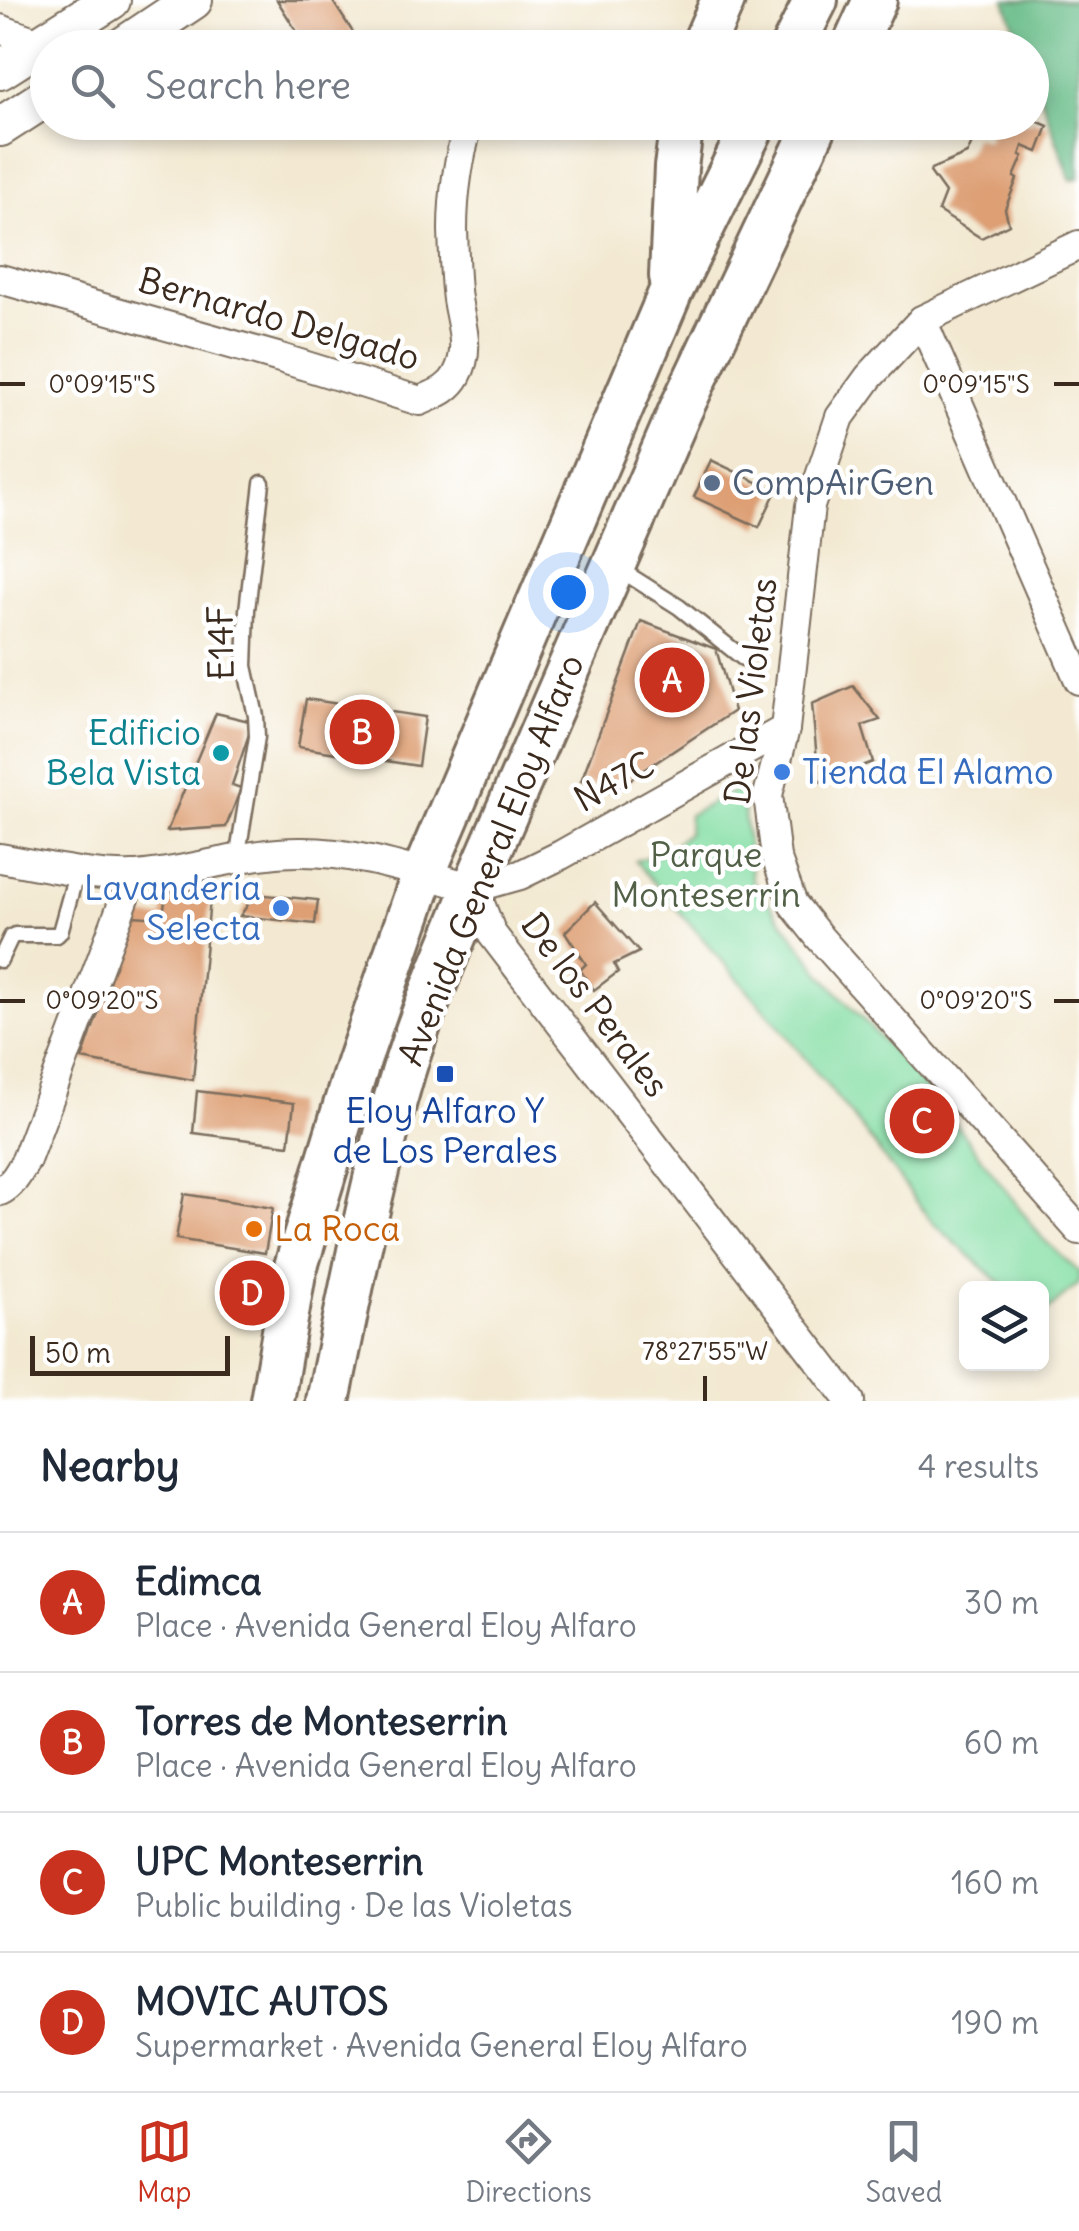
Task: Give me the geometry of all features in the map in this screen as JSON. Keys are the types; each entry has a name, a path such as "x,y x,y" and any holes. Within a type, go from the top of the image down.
{"main road":[{"path":"61,30 111,0"},
{"path":"148,30 194,0"},
{"path":"710,30 723,0"},
{"path":"801,30 816,0"},
{"path":"861,30 875,0"},
{"path":"0,70 30,49"},
{"path":"0,128 30,108"},
{"path":"672,291 672,223 680,140"},
{"name":"Avenida General Eloy Alfaro","path":"272,1401 294,1274 358,1062 423,875 672,291 746,140"},
{"name":"Avenida General Eloy Alfaro","path":"328,1401 378,1166 404,1070 474,888 681,409 808,140"}],"street":[{"path":"0,29 30,40"},
{"name":"Bernardo Delgado","path":"0,279 420,401 446,389 462,361 465,335 457,298 453,227 464,140"},
{"name":"De las Violetas","path":"1079,245 922,320 840,417 810,506 786,730 768,795 776,857 794,904 1079,1230"},
{"path":"922,320 1079,680"},
{"name":"N47C","path":"474,888 520,875 562,855 786,730"},
{"path":"0,858 133,876 316,852 381,862 474,888"},
{"path":"0,1191 16,1178 26,1160 133,876"},
{"name":"De los Perales","path":"474,888 492,934 850,1401"}],"lane":[{"name":"E14F","path":"237,860 258,736 245,666 247,610 262,484"},
{"path":"614,566 680,607 743,658"},
{"path":"0,960 10,937 60,932 77,870"}],"green space":[{"path":"1005,0 1079,0 1079,178 1071,180 1049,120 1049,30 1016,30"},
{"name":"Parque Monteserrín","path":"741,787 752,880 823,976 939,1102 1043,1239 1079,1272 1079,1284 1049,1309 1049,1281 998,1281 932,1222 774,1020 635,861 661,853 688,833 689,815"}],"building":[{"path":"277,0 332,0 351,30 296,30"},
{"path":"973,140 1043,140 1038,152 1023,146 1014,177 1017,179 1005,209 1009,224 981,238 938,211 945,193 930,172 967,154"},
{"path":"711,460 776,491 759,527 694,497"},
{"path":"641,621 716,649 734,711 611,792 581,781"},
{"path":"853,686 880,720 862,726 873,762 819,782 812,704"},
{"path":"306,699 425,717 418,766 298,747"},
{"name":"Edificio Bela Vista","path":"216,713 253,722 232,785 241,788 226,827 167,831"},
{"path":"211,889 193,1080 82,1059 132,916 162,918 167,892"},
{"name":"Lavandería Selecta","path":"255,894 318,900 315,924 240,916"},
{"path":"595,902 639,952 614,964 618,972 594,990 580,970 586,964 565,932"},
{"path":"197,1091 294,1103 289,1145 193,1133"},
{"path":"184,1194 273,1208 265,1253 176,1239"}],"place":[{"name":"CompAirGen","path":"712,483"},
{"name":"Edimca","path":"672,680"},
{"name":"Torres de Monteserrin","path":"362,732"},
{"name":"Edificio Bela Vista","path":"221,753"},
{"name":"Tienda El Alamo","path":"782,772"},
{"name":"Lavandería Selecta","path":"281,908"},
{"name":"Eloy Alfaro Y de Los Perales","path":"445,1074"},
{"name":"UPC Monteserrin","path":"922,1121"},
{"name":"La Roca","path":"254,1229"},
{"name":"MOVIC AUTOS","path":"252,1293"}]}
